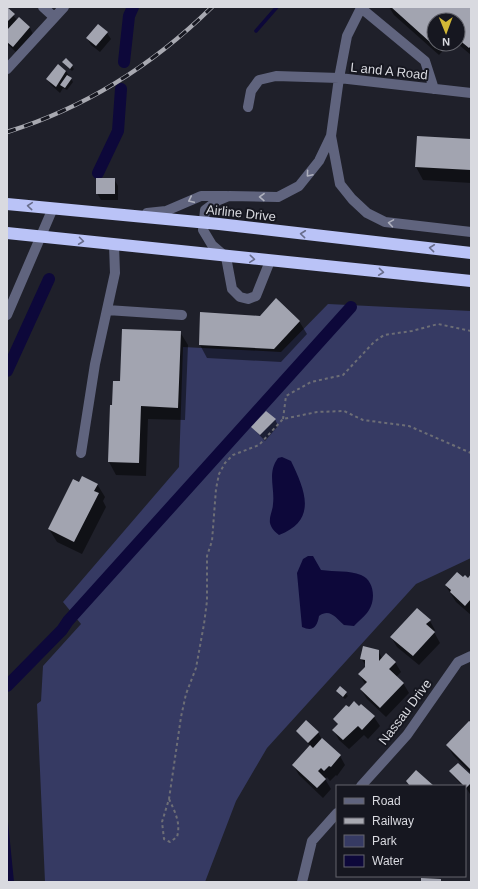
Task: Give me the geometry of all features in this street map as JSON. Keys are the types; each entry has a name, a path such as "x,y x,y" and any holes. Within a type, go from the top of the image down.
{"highway":[{"name":"Airline Drive","path":"7,204 128,215 471,253"},
{"path":"7,233 226,257 471,281"}],"street":[{"path":"42,7 54,17"},
{"path":"7,69 64,7"},
{"path":"248,107 251,91 259,80 276,76 338,78 347,36 361,7 425,61 434,89"},
{"name":"L and A Road","path":"331,136 338,78 471,93"},
{"path":"128,215 166,211 201,196 278,197 299,186 319,162 331,136"},
{"path":"331,136 340,184 352,199 367,213 385,222 471,232"},
{"path":"229,196 217,201 205,210 203,223 207,238 226,257 232,289 240,298 248,299 256,296 270,261"},
{"path":"7,315 42,237 53,208"},
{"path":"82,453 95,364 115,273 114,245"},
{"path":"107,310 182,315"},
{"name":"Nassau Drive","path":"362,785 407,735 458,662 471,656"},
{"path":"302,882 312,841 336,814"}],"path":[{"path":"169,799 178,818 180,828 177,837 170,842 164,839 162,822 169,799 186,694 196,668 204,624 207,556 212,541 216,489 219,474 225,463 233,455 259,445 283,419 286,396 311,382 343,374 374,342 384,335 412,331 438,324 471,331"},
{"path":"283,419 317,412 344,411 363,420 409,426 471,453"}],"green space":[{"path":"328,304 471,311 471,558 416,584 267,748 236,801 205,882 45,882 37,704 41,701 43,666 81,624 63,602 179,467 183,347 281,352"}],"water":[{"path":"282,457 291,461 301,483 305,503 304,513 299,521 291,529 279,535 272,528 270,520 273,504 273,469 278,458"},
{"path":"308,556 313,556 321,570 356,573 365,577 369,581 373,601 366,614 354,626 344,625 330,613 326,613 319,616 314,628 309,629 302,627 297,573 303,559"},
{"path":"7,812 14,882 7,882"}],"building":[{"path":"7,7 15,14 7,22"},
{"path":"391,7 471,7 471,46 469,48 466,46 466,12 426,12 426,38"},
{"path":"19,17 30,27 13,47 7,42 7,30"},
{"path":"98,24 108,32 96,46 86,38"},
{"path":"66,58 73,65 70,69 62,62"},
{"path":"58,64 66,71 56,87 46,79"},
{"path":"67,75 72,78 65,88 60,85"},
{"path":"417,136 471,139 471,170 415,167"},
{"path":"96,178 115,178 115,194 96,194"},
{"path":"276,298 300,321 274,349 199,345 200,312 260,316"},
{"path":"122,329 181,331 178,408 141,406 139,463 108,462 110,405 112,405 113,381 120,381"},
{"path":"266,411 276,419 260,435 251,427"},
{"path":"82,476 98,484 94,491 99,493 74,542 48,529 73,479 79,482"},
{"path":"457,572 463,577 465,575 468,578 471,574 471,599 465,606 450,592 451,590 445,585"},
{"path":"417,608 431,620 426,624 435,632 413,656 390,637"},
{"path":"363,646 379,650 379,661 386,653 396,662 389,669 404,683 380,708 360,689 367,682 358,674 365,667 365,660 360,659"},
{"path":"340,686 347,692 343,697 336,691"},
{"path":"354,701 359,706 361,704 375,716 362,730 358,726 343,740 332,730 338,724 333,719 346,705 349,707"},
{"path":"306,720 319,732 308,743 296,731"},
{"path":"469,721 471,722 471,770 446,745"},
{"path":"322,738 341,755 331,767 329,766 324,771 321,768 318,771 326,779 317,788 292,765 310,745 313,748"},
{"path":"458,763 471,775 471,783 466,788 466,785 463,785 449,771"},
{"path":"416,770 433,785 409,785 406,781"},
{"path":"421,878 441,879 441,882 421,882"}],"waterway":[{"path":"124,62 129,16 133,7"},
{"path":"256,31 277,7"},
{"path":"98,173 118,131 121,89"},
{"path":"7,371 49,279"},
{"path":"7,686 62,630 68,621 351,307"}],"railway":[{"path":"7,132 64,110 117,82 166,47 190,28 212,7"}]}
